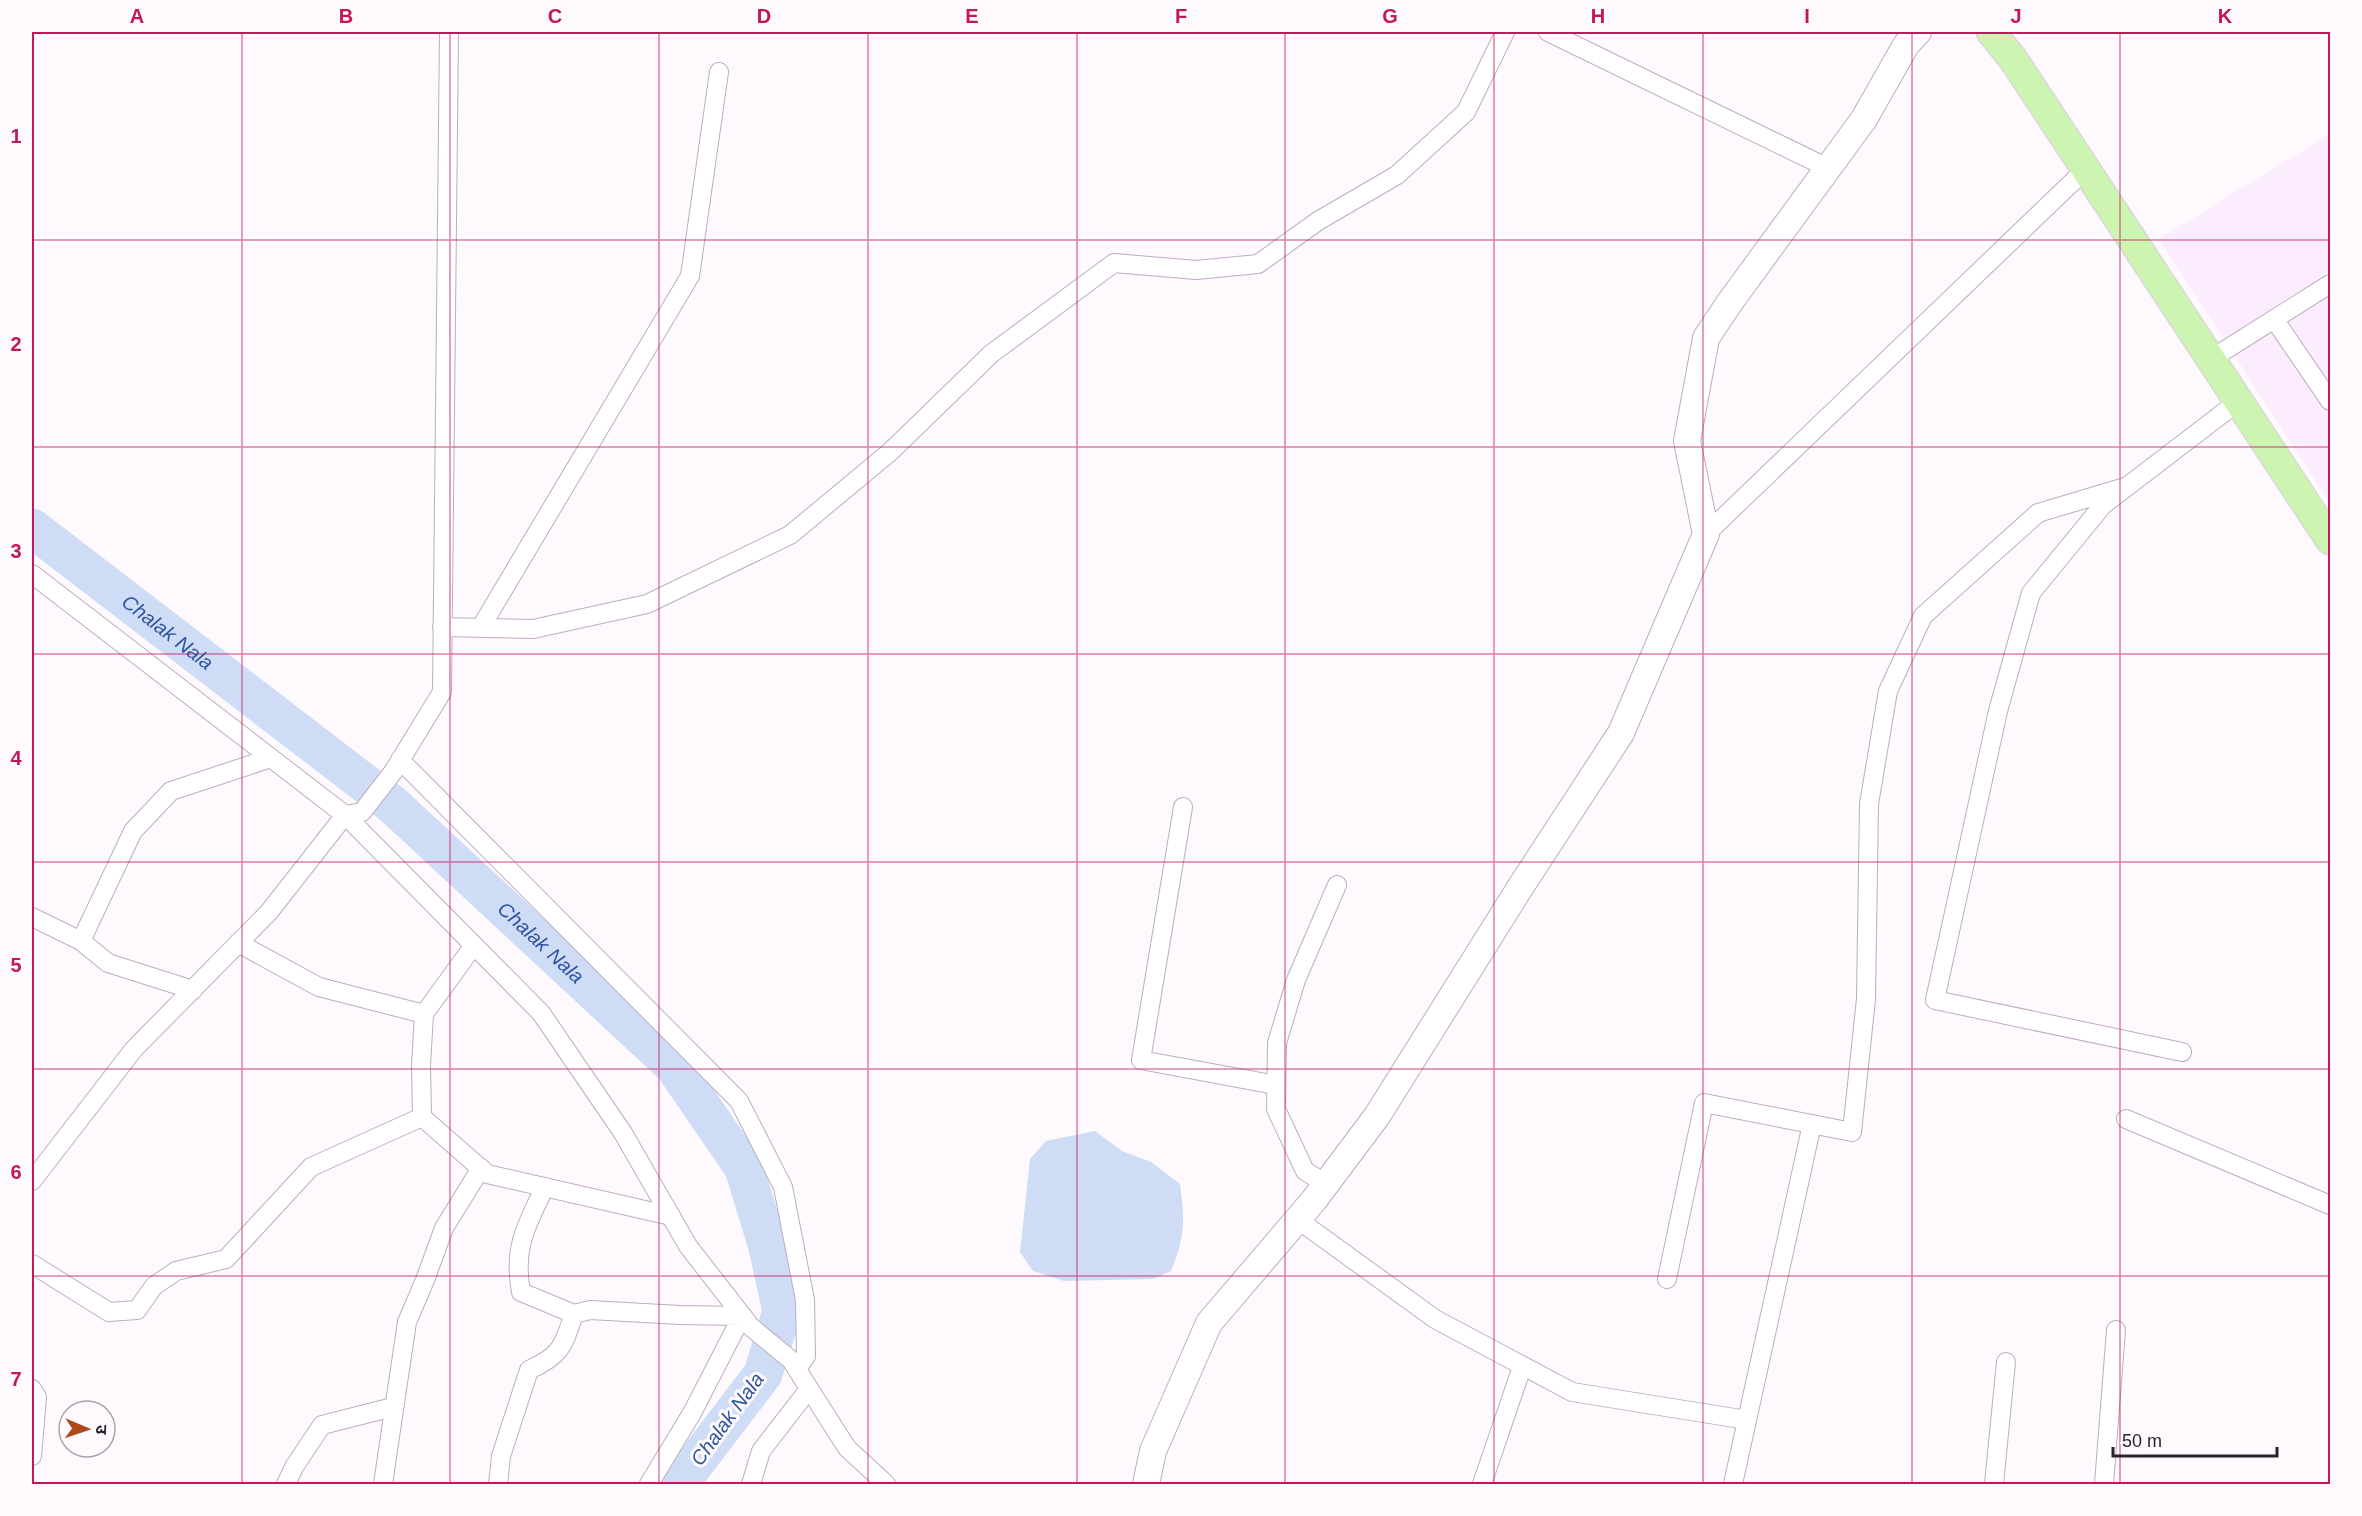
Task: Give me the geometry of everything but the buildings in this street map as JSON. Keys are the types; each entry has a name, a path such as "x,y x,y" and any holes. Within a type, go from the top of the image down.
{"main road":[{"path":"1991,32 2013,59 2331,540"}],"street":[{"path":"32,1181 134,1049 269,912 396,766 442,692 449,32"},
{"path":"442,627 533,628 647,604 790,535 890,452 991,354 1114,263 1196,270 1258,264 1318,221 1397,175 1466,112 1505,32"},
{"path":"1548,32 1584,38 1828,168"},
{"path":"1706,534 1687,441 1706,338 1864,119 1906,45 1918,32"},
{"path":"481,627 690,276 719,72"},
{"path":"1146,1485 1153,1451 1209,1323 1326,1184 1377,1116 1523,883 1621,733 1706,534 2085,169"},
{"path":"2211,359 2331,284"},
{"path":"2274,319 2331,401"},
{"path":"2182,1052 1935,1000 1998,711 2031,593 2103,505 2239,401"},
{"path":"1667,1279 1704,1103 1852,1132 1866,999 1869,804 1888,691 1923,616 2038,513 2128,486"},
{"path":"36,584 271,758 353,814 474,945 541,1013 623,1133 688,1246 747,1322 794,1365 865,1477 886,1485"},
{"path":"81,941 133,831 171,791 271,758"},
{"path":"396,766 739,1101 783,1186 805,1300 806,1356 794,1365"},
{"path":"1183,807 1142,1060 1276,1085"},
{"path":"1326,1184 1305,1171 1276,1109 1277,1043 1296,980 1337,885"},
{"path":"32,917 81,941 108,963 193,990"},
{"path":"238,944 319,987 424,1014"},
{"path":"474,945 424,1014 421,1066 422,1117 487,1174 670,1216"},
{"path":"32,1264 109,1312 137,1311 154,1286 176,1271 226,1259 311,1167 422,1117"},
{"path":"2126,1119 2331,1205"},
{"path":"1733,1485 1812,1124"},
{"path":"383,1485 407,1322 444,1228 481,1168"},
{"path":"545,1187 523,1234 517,1270 522,1292 574,1314 590,1310 680,1315 747,1322"},
{"path":"1297,1219 1435,1318 1572,1392 1747,1420"},
{"path":"498,1485 501,1456 529,1370 544,1363 561,1349 574,1314"},
{"path":"649,1485 747,1322"},
{"path":"2104,1485 2116,1330"},
{"path":"1994,1485 2006,1362"},
{"path":"1482,1485 1522,1367"},
{"path":"32,1389 37,1397 32,1456"},
{"path":"751,1485 761,1451 809,1389"},
{"path":"286,1485 294,1467 322,1425 393,1407"}],"shaded area":[{"path":"2330,134 2330,503 2159,239"}],"water":[{"path":"1095,1131 1122,1151 1151,1162 1180,1184 1183,1228 1171,1271 1153,1279 1064,1281 1033,1271 1020,1252 1030,1159 1046,1141"}],"waterway":[{"name":"Chalak Nala","path":"32,528 393,805 674,1066 744,1168 768,1247 782,1311 763,1374 679,1484"}]}
